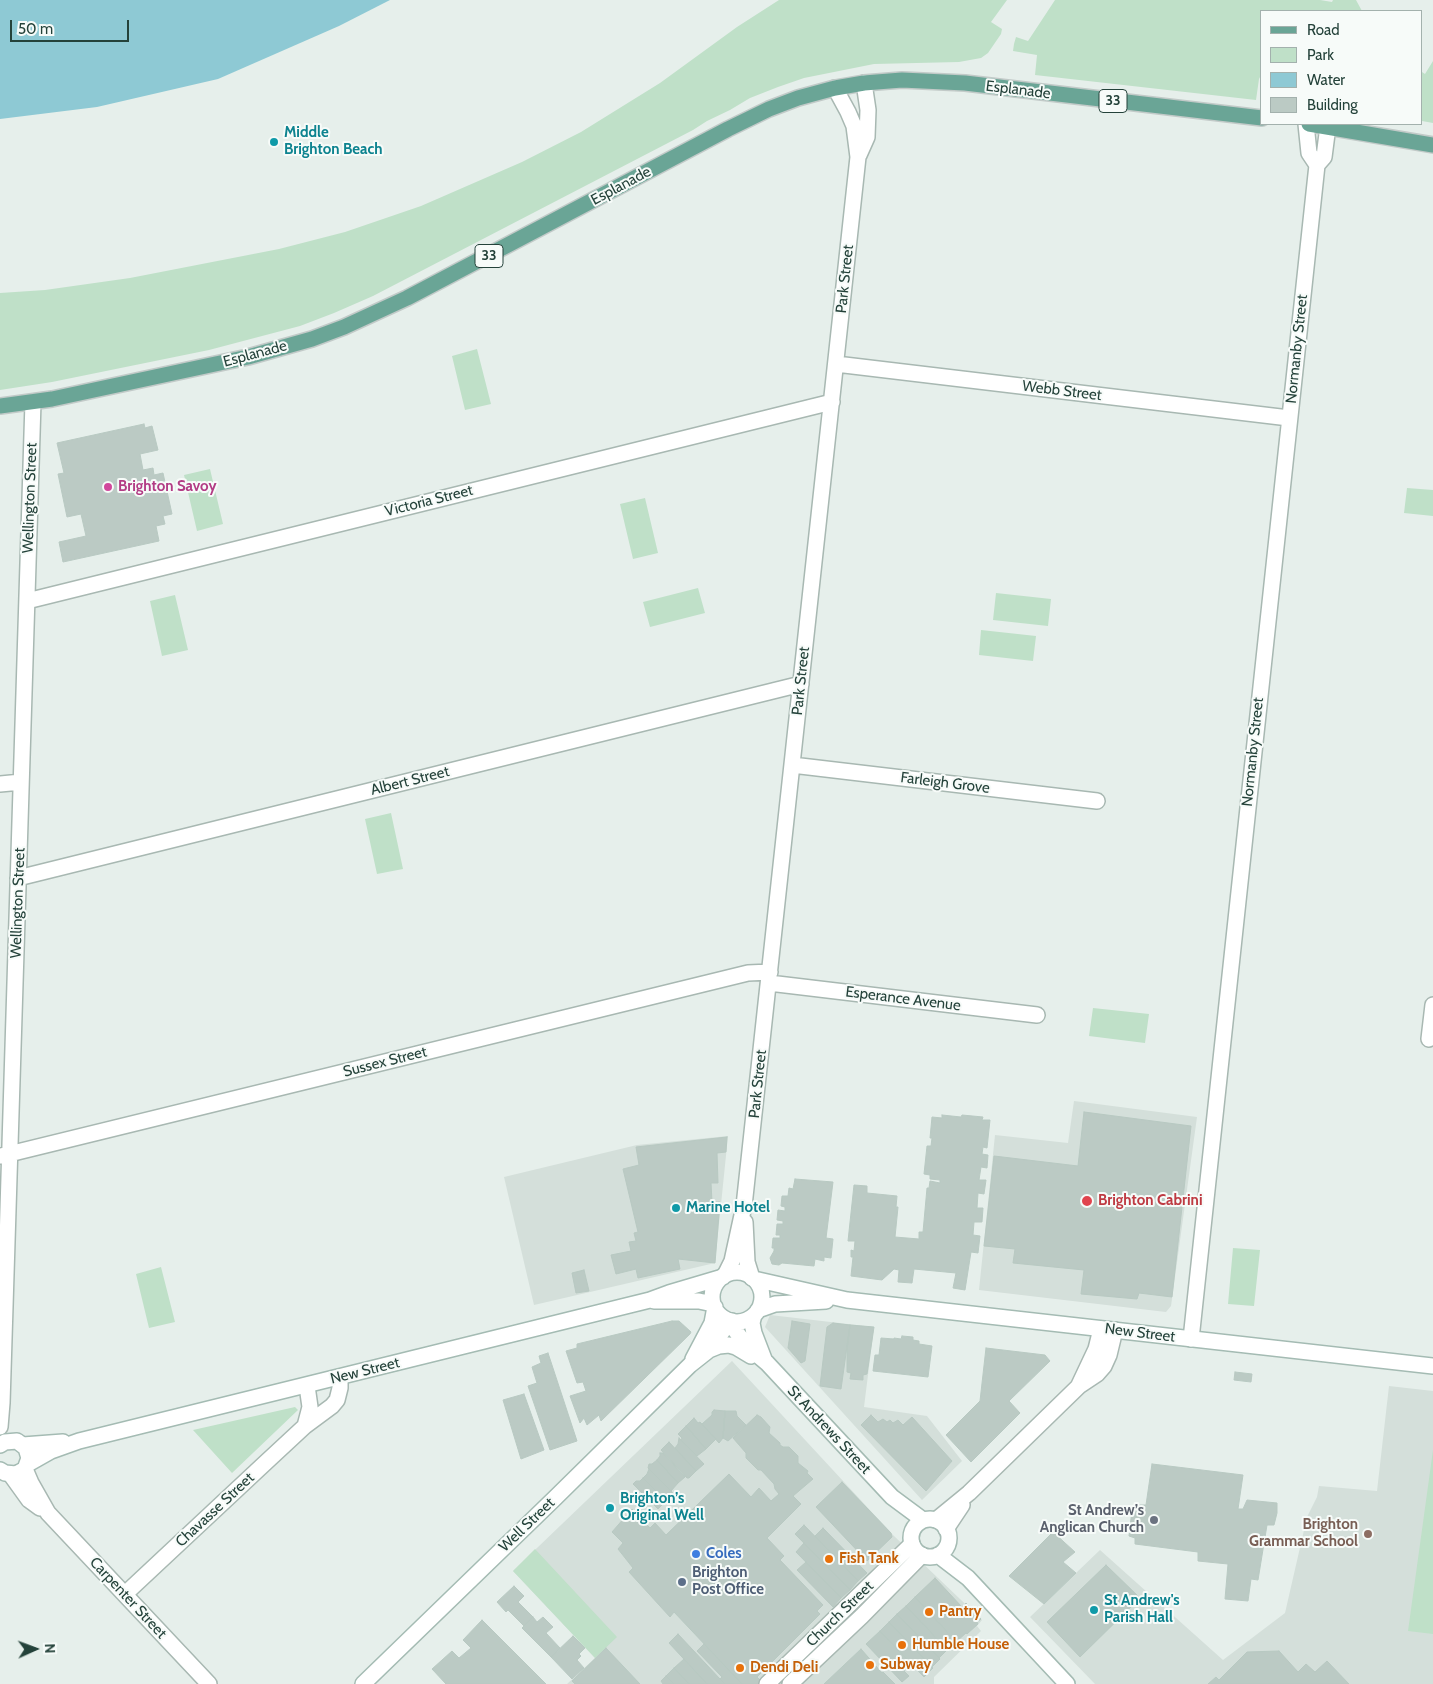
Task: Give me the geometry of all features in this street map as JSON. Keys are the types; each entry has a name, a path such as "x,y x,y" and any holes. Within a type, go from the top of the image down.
{"main road":[{"name":"Esplanade","path":"0,406 33,402 248,357 312,339 344,327 407,298 769,109 798,98 835,88 864,83 902,80 964,83 1260,118"},
{"path":"1318,125 1433,145"}],"street":[{"name":"Park Street","path":"858,157 867,137 868,110 864,83"},
{"name":"Park Street","path":"724,1276 732,1261 744,1206 858,157 854,126 835,88"},
{"name":"Normanby Street","path":"1307,125 1308,147 1317,165"},
{"name":"Normanby Street","path":"1191,1339 1317,165 1324,157 1328,126"},
{"name":"Webb Street","path":"836,364 1289,418"},
{"name":"Wellington Street","path":"0,1427 2,1403 5,1156 18,878 33,402"},
{"name":"Victoria Street","path":"27,601 832,402"},
{"name":"Albert Street","path":"18,878 801,684"},
{"name":"Farleigh Grove","path":"792,765 1097,800"},
{"path":"0,784 21,782"},
{"name":"Sussex Street","path":"5,1156 748,973 770,977"},
{"name":"Esperance Avenue","path":"770,977 1037,1015"},
{"path":"1429,1039 1433,1005"},
{"name":"Park Street","path":"744,1206 747,1262 753,1279"},
{"path":"739,1273 753,1279 761,1292 761,1302 756,1313 741,1322 731,1321 723,1317 714,1306 714,1289 724,1276 739,1273"},
{"name":"New Street","path":"3,1471 16,1474 50,1451 79,1441 650,1300 724,1276"},
{"name":"New Street","path":"753,1279 847,1300 1433,1366"},
{"name":"New Street","path":"650,1300 665,1302 699,1301 714,1306"},
{"name":"New Street","path":"756,1313 775,1304 847,1300"},
{"name":"Well Street","path":"690,1365 711,1325 714,1306"},
{"name":"St Andrews Street","path":"756,1313 752,1325 754,1333 761,1354 770,1366"},
{"name":"Well Street","path":"363,1684 690,1365 709,1350 731,1321"},
{"name":"St Andrews Street","path":"731,1321 734,1330 742,1340 770,1366 925,1533"},
{"name":"Church Street","path":"767,1684 1079,1386 1088,1381 1104,1366 1109,1355 1108,1330"},
{"path":"709,1350 721,1346 732,1346 770,1366"},
{"name":"Chavasse Street","path":"125,1594 305,1426 332,1406 337,1400 340,1377"},
{"path":"305,1426 310,1407 307,1386"},
{"name":"Wellington Street","path":"2,1403 8,1428 8,1443 29,1453 27,1466"},
{"name":"New Street","path":"8,1443 79,1441"},
{"name":"Carpenter Street","path":"27,1466 31,1483 48,1513"},
{"name":"Carpenter Street","path":"3,1471 29,1500 48,1513 209,1684"},
{"path":"925,1533 948,1534 942,1550 932,1556 925,1533"},
{"name":"Church Street","path":"790,1684 862,1616 925,1533"},
{"path":"942,1550 1067,1684"}],"shaded area":[{"name":"Brighton Cabrini","path":"1074,1101 1197,1117 1171,1306 1166,1312 979,1290 995,1135 1068,1143"},
{"path":"728,1136 715,1263 534,1305 504,1177 637,1145"},
{"path":"770,1315 874,1327 864,1407 927,1416 962,1461 922,1500 765,1327"},
{"path":"732,1361 894,1536 982,1620 977,1626 981,1631 934,1677 934,1684 567,1684 595,1658 513,1571"},
{"name":"Brighton Grammar School","path":"1389,1386 1433,1391 1433,1684 1095,1684 1030,1617 1100,1550 1223,1660 1285,1613 1307,1517 1317,1497 1319,1486 1377,1491"}],"green space":[{"path":"779,0 1007,0 991,22 1002,29 1001,34 988,53 981,58 959,62 874,64 804,78 750,98 693,130 373,296 334,313 300,326 209,350 52,382 0,390 0,293 45,290 130,278 279,249 345,232 421,206 522,162 581,132 660,83 737,27"},
{"path":"1055,0 1320,0 1332,2 1333,0 1356,0 1361,10 1260,10 1260,77 1256,100 1035,75 1037,55 1013,51 1016,37 1028,41"},
{"path":"1433,61 1433,123 1423,121 1423,73 1425,74"},
{"path":"477,349 491,404 465,410 452,356"},
{"path":"210,469 223,524 197,531 184,475"},
{"path":"1407,488 1433,490 1433,516 1404,513"},
{"path":"645,498 658,553 633,559 620,504"},
{"path":"698,588 705,613 650,627 643,602"},
{"path":"996,593 1051,599 1048,626 993,620"},
{"path":"175,595 188,650 162,656 150,601"},
{"path":"981,630 1036,636 1033,661 979,655"},
{"path":"391,813 403,869 377,874 365,819"},
{"path":"1093,1008 1149,1014 1145,1043 1089,1036"},
{"path":"1233,1248 1260,1250 1254,1306 1228,1304"},
{"path":"161,1267 175,1322 149,1328 136,1274"},
{"path":"295,1407 298,1410 232,1473 193,1430"},
{"path":"1433,1450 1433,1634 1408,1631"},
{"path":"535,1549 617,1637 595,1658 513,1571"}],"water":[{"path":"0,0 390,0 339,26 218,79 97,107 0,119"}],"building":[{"path":"144,424 145,428 152,426 158,450 140,454 143,470 153,468 154,475 163,473 172,514 163,516 165,524 156,526 159,541 63,562 59,542 86,536 81,514 67,517 58,474 64,473 57,443"},
{"name":"Brighton Cabrini","path":"1084,1112 1191,1126 1172,1297 1139,1293 1137,1299 1081,1294 1084,1270 1013,1263 1015,1249 984,1246 994,1156 1078,1166"},
{"path":"942,1115 983,1117 982,1120 990,1120 987,1148 983,1147 982,1154 988,1155 987,1168 981,1167 979,1180 986,1180 984,1194 978,1193 977,1208 983,1208 982,1222 974,1222 973,1235 980,1236 978,1253 971,1252 965,1290 953,1288 956,1273 914,1269 912,1283 898,1282 899,1270 894,1269 882,1280 851,1276 853,1257 851,1257 851,1250 854,1251 855,1241 848,1241 854,1185 867,1186 867,1193 897,1196 896,1207 898,1207 895,1237 919,1239 919,1232 923,1232 927,1188 929,1188 930,1181 940,1183 940,1180 930,1179 930,1175 924,1174 927,1146 931,1146 932,1117 942,1118"},
{"name":"Marine Hotel","path":"727,1137 726,1152 717,1153 718,1183 711,1183 712,1202 720,1202 715,1263 678,1259 680,1269 638,1278 636,1269 616,1274 611,1255 631,1251 629,1242 636,1241 634,1233 638,1232 623,1169 639,1165 636,1147"},
{"path":"795,1179 833,1182 826,1238 833,1239 831,1258 824,1257 824,1261 815,1259 814,1266 772,1264 770,1258 774,1251 774,1248 772,1248 773,1238 780,1238 780,1235 776,1235 777,1224 783,1224 783,1221 777,1220 778,1210 785,1211 785,1207 781,1206 782,1196 788,1196 789,1188 793,1189"},
{"path":"584,1270 589,1291 576,1293 572,1273"},
{"path":"672,1321 679,1321 691,1332 690,1334 601,1421 599,1415 587,1425 584,1418 580,1423 570,1396 586,1391 583,1382 577,1383 566,1351 577,1348 577,1344"},
{"path":"792,1321 810,1324 805,1361 801,1363 788,1348"},
{"path":"833,1323 850,1325 841,1389 820,1386 827,1327"},
{"path":"850,1325 874,1327 867,1374 863,1375 863,1380 850,1379 851,1373 847,1372"},
{"path":"902,1336 913,1337 913,1340 919,1341 919,1344 932,1346 928,1377 873,1371 875,1355 879,1355 881,1338 901,1339"},
{"path":"986,1348 1045,1355 1050,1361 1009,1401 1020,1413 971,1462 946,1435 980,1401"},
{"path":"548,1353 577,1441 550,1450 528,1386 537,1383 532,1367 541,1363 539,1356"},
{"path":"1235,1372 1252,1374 1251,1382 1234,1380"},
{"path":"524,1394 544,1450 521,1459 503,1400"},
{"path":"714,1410 725,1411 723,1438 719,1443 702,1424 712,1415"},
{"path":"725,1411 736,1411 737,1416 746,1425 728,1441 723,1438"},
{"path":"757,1415 770,1427 769,1433 780,1445 789,1447 798,1456 798,1463 808,1471 807,1473 813,1479 793,1496 801,1504 767,1538 784,1556 780,1560 823,1605 817,1611 820,1614 757,1677 762,1682 760,1684 742,1684 674,1612 670,1617 629,1572 633,1568 618,1549 623,1543 612,1532 632,1509 650,1528 655,1523 666,1535 729,1474 751,1497 759,1488 771,1501 779,1494 774,1484 746,1458 746,1453 733,1438"},
{"path":"871,1415 878,1422 883,1419 887,1422 890,1420 893,1423 898,1420 903,1425 912,1417 952,1461 926,1491 861,1425"},
{"path":"694,1418 716,1439 706,1449 686,1426"},
{"path":"686,1426 706,1449 697,1456 681,1440 682,1438 678,1434"},
{"path":"679,1438 704,1464 696,1471 675,1448"},
{"path":"669,1442 696,1471 689,1478 661,1450"},
{"path":"660,1453 663,1453 685,1477 678,1483 657,1460"},
{"path":"657,1460 678,1483 671,1491 648,1468 649,1464"},
{"path":"1152,1464 1243,1475 1238,1509 1243,1509 1247,1500 1277,1503 1274,1525 1267,1525 1258,1580 1251,1579 1248,1601 1225,1599 1228,1564 1198,1561 1198,1552 1135,1544 1135,1538 1129,1536 1132,1510 1138,1511 1139,1505 1146,1505"},
{"path":"649,1469 672,1492 673,1494 666,1501 643,1478"},
{"path":"643,1478 666,1501 658,1509 633,1484"},
{"path":"842,1482 891,1533 892,1537 867,1561 816,1507"},
{"path":"804,1525 858,1581 850,1590 795,1534"},
{"path":"823,1528 867,1573 858,1581 815,1536"},
{"path":"1053,1532 1075,1552 1063,1562 1076,1573 1044,1604 1009,1576"},
{"path":"804,1543 850,1590 841,1598 796,1552"},
{"path":"806,1562 841,1598 833,1607 797,1570"},
{"name":"St Andrew's Parish Hall","path":"1106,1565 1140,1598 1080,1657 1047,1622"},
{"path":"935,1578 962,1607 966,1603 981,1619 977,1622 978,1624 957,1641 915,1597"},
{"path":"514,1586 524,1596 518,1602 533,1617 524,1626 497,1602"},
{"path":"915,1597 957,1643 949,1651 906,1606"},
{"path":"906,1606 947,1650 939,1658 897,1614"},
{"path":"897,1614 940,1659 932,1667 889,1622"},
{"path":"533,1617 537,1622 543,1617 553,1627 546,1633 560,1648 551,1657 522,1628"},
{"path":"482,1620 546,1684 446,1684 432,1669 452,1651 459,1658 471,1648 463,1640"},
{"path":"889,1622 933,1668 924,1677 880,1631"},
{"path":"880,1631 911,1664 904,1671 909,1676 902,1682 866,1644"},
{"path":"678,1634 725,1684 707,1684 669,1643"},
{"path":"573,1636 585,1648 579,1654 581,1656 577,1660 584,1668 572,1679 551,1657"},
{"path":"704,1644 742,1684 725,1684 720,1679 722,1677 697,1651"},
{"path":"606,1648 640,1684 575,1684 572,1681"},
{"path":"861,1649 882,1673 895,1684 824,1684"},
{"path":"1279,1651 1298,1672 1306,1664 1315,1672 1327,1661 1349,1684 1208,1684 1216,1677 1219,1680 1247,1652"},
{"path":"684,1659 707,1684 689,1684 674,1668"},
{"path":"674,1668 689,1684 674,1684 666,1676"},
{"path":"666,1676 674,1684 663,1684 661,1681"}],"place":[{"name":"Middle Brighton Beach","path":"274,142"},
{"name":"Brighton Savoy","path":"108,487"},
{"name":"Brighton Cabrini","path":"1087,1201"},
{"name":"Marine Hotel","path":"676,1208"},
{"name":"Brighton’s Original Well","path":"610,1508"},
{"name":"St Andrew’s Anglican Church","path":"1154,1520"},
{"name":"Brighton Grammar School","path":"1368,1534"},
{"name":"Coles","path":"696,1554"},
{"name":"Fish Tank","path":"829,1559"},
{"name":"Brighton Post Office","path":"682,1582"},
{"name":"St Andrew's Parish Hall","path":"1094,1610"},
{"name":"Pantry","path":"929,1612"},
{"name":"Humble House","path":"902,1645"},
{"name":"Subway","path":"870,1665"},
{"name":"Dendi Deli","path":"740,1668"}]}
